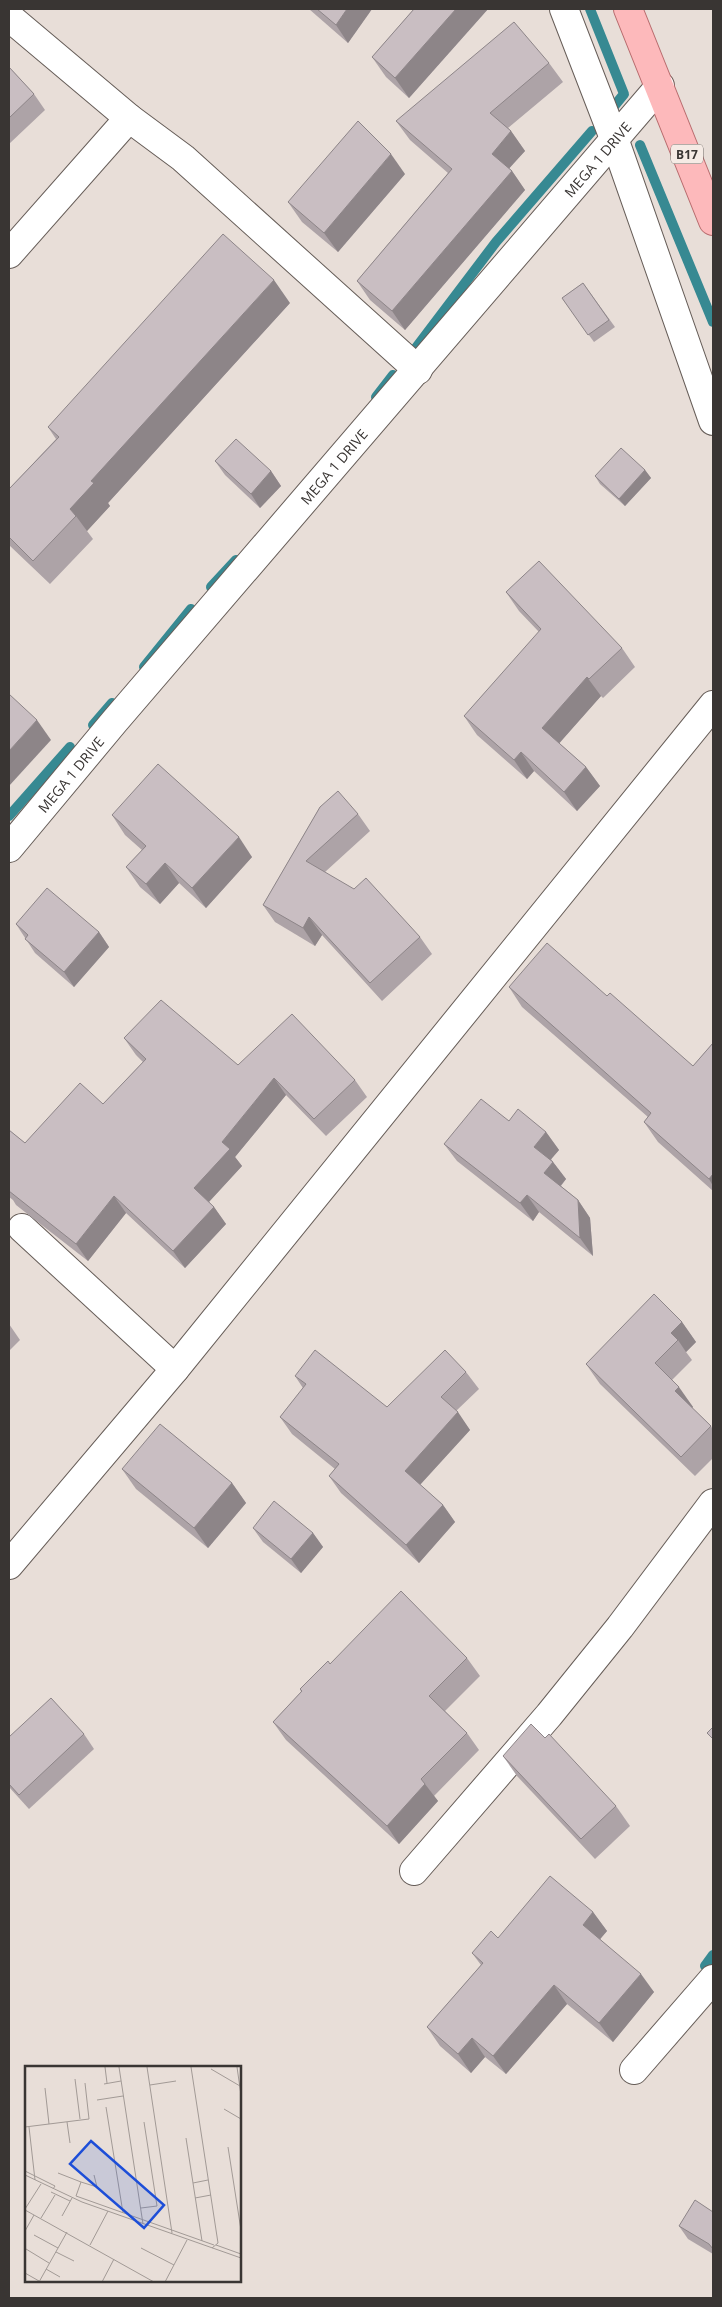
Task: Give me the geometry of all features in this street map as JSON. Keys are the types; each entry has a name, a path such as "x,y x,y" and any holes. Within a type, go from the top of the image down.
{"main road":[{"name":"B17","path":"628,9 713,222"}],"street":[{"path":"564,9 615,141 713,421"},
{"path":"9,18 129,118 183,158 418,370"},
{"name":"MEGA 1 DRIVE","path":"9,848 114,722 615,141 660,86"},
{"path":"9,254 129,118"},
{"path":"9,1565 175,1369 713,705"},
{"path":"22,1228 175,1369"},
{"path":"414,1871 549,1715 620,1627 713,1503"},
{"path":"634,2070 713,1979"}],"building":[{"path":"317,9 347,9 336,25"},
{"path":"414,9 456,9 395,78 372,57"},
{"path":"514,22 549,63 490,113 511,131 492,154 512,171 392,311 357,281 452,169 396,121"},
{"path":"9,67 34,94 9,118"},
{"path":"358,121 391,154 324,233 288,202"},
{"path":"223,234 274,280 91,481 94,483 70,509 76,516 33,561 9,537 9,489 59,437 48,427"},
{"path":"583,283 609,320 588,335 562,298"},
{"path":"236,439 271,471 251,494 215,461"},
{"path":"621,448 645,470 619,499 595,476"},
{"path":"539,561 622,648 589,679 587,677 542,728 586,767 564,792 521,752 514,760 464,716 541,629 506,592"},
{"path":"9,694 37,720 9,751"},
{"path":"158,764 239,837 192,888 165,863 146,884 126,867 146,846 112,815"},
{"path":"338,791 358,814 306,861 354,889 366,878 420,937 370,983 309,917 303,928 263,905 320,807"},
{"path":"47,888 99,932 64,972 25,939 28,935 16,924"},
{"path":"547,943 607,996 610,993 693,1066 713,1043 713,1174 709,1179 644,1122 651,1113 509,987"},
{"path":"161,1000 238,1065 292,1014 355,1080 314,1119 274,1078 222,1142 230,1149 194,1188 214,1207 173,1251 114,1196 76,1244 9,1191 9,1130 25,1143 80,1083 103,1104 146,1059 124,1038"},
{"path":"481,1099 509,1121 518,1109 546,1132 534,1147 553,1162 544,1173 578,1200 580,1238 527,1195 520,1203 444,1144"},
{"path":"654,1294 682,1322 671,1333 678,1340 655,1363 679,1387 675,1391 711,1426 681,1457 586,1364"},
{"path":"315,1350 387,1407 445,1350 466,1372 441,1397 458,1412 405,1471 443,1505 406,1545 329,1476 339,1464 280,1417 306,1384 295,1376"},
{"path":"160,1424 232,1483 194,1528 122,1469"},
{"path":"274,1501 313,1533 291,1559 253,1528"},
{"path":"401,1591 467,1658 429,1696 467,1733 421,1779 425,1784 387,1826 273,1722 302,1691 300,1689 328,1661 330,1664"},
{"path":"51,1698 84,1734 19,1795 9,1784 9,1737"},
{"path":"531,1724 545,1738 549,1734 616,1806 581,1839 503,1756"},
{"path":"713,1727 713,1739 707,1733"},
{"path":"550,1876 593,1912 583,1925 641,1974 599,2023 554,1985 493,2056 472,2038 458,2054 427,2027 483,1963 472,1953 491,1931 498,1938"},
{"path":"695,2200 713,2212 713,2249 709,2244 679,2226"}],"waterway":[{"path":"590,9 624,94 611,110"},
{"path":"412,353 496,242 592,131"},
{"path":"640,145 713,322"},
{"path":"376,397 393,375"},
{"path":"211,587 236,560"},
{"path":"144,667 191,609"},
{"path":"93,725 112,703"},
{"path":"9,816 70,747"},
{"path":"705,1966 713,1955"}]}
